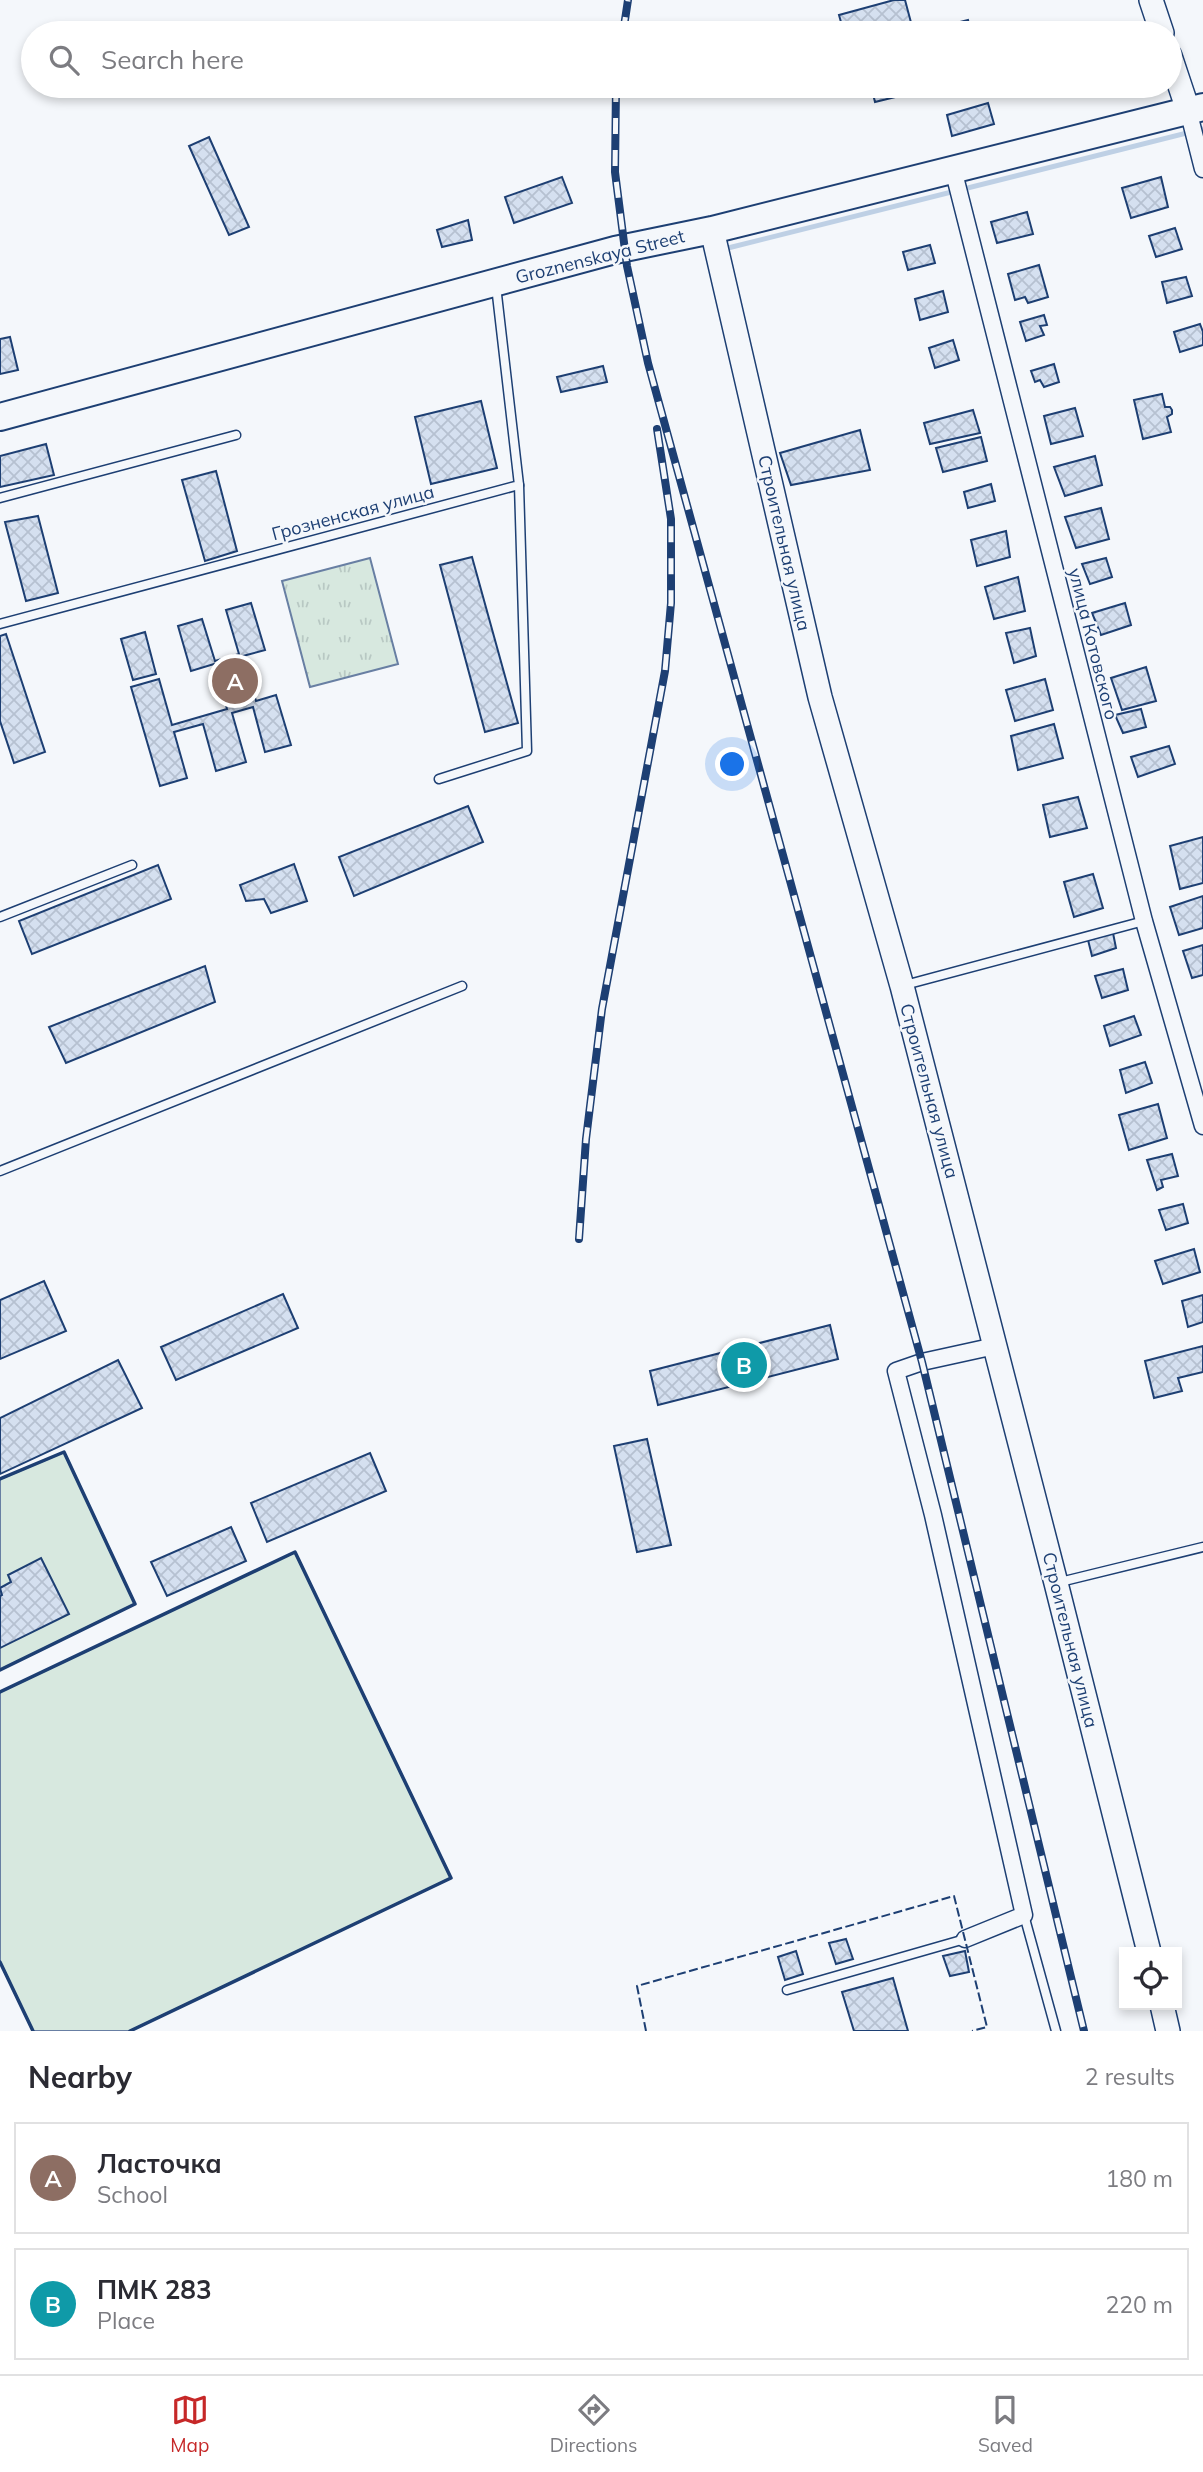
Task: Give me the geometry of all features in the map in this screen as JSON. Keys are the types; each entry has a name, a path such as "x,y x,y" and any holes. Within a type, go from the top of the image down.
{"main road":[{"name":"Groznenskaya Street","path":"0,417 615,250 712,230 1196,108"}],"street":[{"path":"1151,0 1158,21"},
{"path":"1182,80 1196,108 1203,169"},
{"name":"улица Котовского","path":"953,169 1144,921 1203,1126"},
{"name":"Строительная улица","path":"712,230 820,697 902,986 1148,1947"},
{"path":"965,1939 1024,1915 933,1515 896,1371 922,1362 995,1346"},
{"path":"1163,2010 1168,2031"}],"lane":[{"path":"439,779 527,751 519,485 496,283"},
{"path":"0,498 236,435"},
{"name":"Грозненская улица","path":"0,624 519,485"},
{"path":"0,917 132,865"},
{"path":"902,986 1144,921"},
{"path":"0,1171 462,986"},
{"path":"1056,1583 1203,1547"},
{"path":"1024,1915 1056,2031"},
{"path":"788,1990 965,1939"}],"green space":[{"path":"370,558 398,664 310,687 282,581"},
{"path":"64,1452 135,1604 0,1670 0,1479"},
{"path":"295,1552 451,1878 130,2031 33,2031 0,1962 0,1692"}],"building":[{"path":"894,0 905,0 911,21 841,21 839,15"},
{"path":"874,98 891,98 875,102"},
{"path":"988,103 994,124 952,136 947,115"},
{"path":"209,137 249,227 229,235 189,146"},
{"path":"562,177 572,203 514,223 505,197"},
{"path":"1161,177 1168,207 1131,218 1122,188"},
{"path":"1027,212 1033,234 997,243 991,222"},
{"path":"468,220 472,240 442,247 437,230"},
{"path":"1175,228 1182,249 1156,257 1149,236"},
{"path":"930,245 935,263 908,270 903,252"},
{"path":"1039,265 1048,297 1028,303 1025,297 1015,300 1008,274"},
{"path":"1186,277 1192,296 1167,303 1162,282"},
{"path":"943,291 948,312 920,320 915,299"},
{"path":"1044,315 1047,325 1040,326 1044,335 1026,341 1020,322"},
{"path":"1200,324 1203,345 1180,352 1174,332"},
{"path":"10,337 18,370 0,374 0,339"},
{"path":"953,340 959,360 935,368 929,348"},
{"path":"1054,364 1059,382 1044,387 1040,380 1035,382 1031,371"},
{"path":"603,366 607,382 561,392 557,377"},
{"path":"1162,394 1165,407 1172,410 1172,414 1167,417 1171,432 1143,439 1134,400"},
{"path":"481,401 497,468 431,484 415,417"},
{"path":"1075,408 1083,436 1051,444 1044,416"},
{"path":"973,410 980,433 930,444 924,423"},
{"path":"860,430 870,470 791,485 780,453"},
{"path":"981,437 987,461 943,472 936,448"},
{"path":"46,444 54,475 0,487 0,456"},
{"path":"1095,456 1102,485 1065,496 1054,467"},
{"path":"216,471 237,551 205,561 182,480"},
{"path":"991,484 995,501 968,508 964,492"},
{"path":"1101,508 1109,539 1076,548 1065,517"},
{"path":"38,516 58,593 26,601 5,522"},
{"path":"1006,531 1010,557 977,566 971,540"},
{"path":"472,557 518,723 485,732 440,565"},
{"path":"1106,558 1112,577 1090,584 1082,564"},
{"path":"1018,577 1025,611 994,619 985,587"},
{"path":"251,603 265,650 243,656 256,701 276,695 291,745 265,752 253,707 232,713 246,762 216,771 203,724 174,732 187,778 160,786 131,687 159,679 172,725 227,709 214,664 191,671 178,626 202,619 215,661 239,654 226,610"},
{"path":"1125,603 1131,625 1101,635 1092,613"},
{"path":"1030,628 1036,656 1014,663 1006,633"},
{"path":"145,632 156,674 133,680 121,639"},
{"path":"6,634 45,752 14,763 0,721 0,636"},
{"path":"1146,667 1156,701 1122,710 1111,678"},
{"path":"1045,679 1053,710 1015,721 1006,690"},
{"path":"1141,709 1146,727 1123,733 1115,715"},
{"path":"1054,724 1063,758 1018,770 1011,736"},
{"path":"1169,746 1175,764 1138,777 1131,757"},
{"path":"1078,797 1087,828 1050,837 1043,805"},
{"path":"468,806 483,842 354,896 339,857"},
{"path":"1203,837 1203,883 1180,889 1170,846"},
{"path":"294,864 307,901 271,913 264,899 246,901 240,885"},
{"path":"158,865 171,899 32,954 19,921"},
{"path":"1093,874 1103,908 1074,917 1064,882"},
{"path":"1203,896 1203,928 1179,935 1170,907"},
{"path":"1113,933 1116,948 1092,956 1088,940"},
{"path":"1203,945 1203,975 1192,978 1183,951"},
{"path":"205,966 215,1002 66,1063 49,1027"},
{"path":"1123,969 1128,990 1102,998 1095,976"},
{"path":"1134,1016 1141,1035 1110,1046 1104,1026"},
{"path":"1145,1062 1152,1083 1126,1093 1120,1070"},
{"path":"1158,1104 1167,1138 1129,1150 1119,1115"},
{"path":"1172,1154 1178,1176 1161,1180 1163,1187 1157,1190 1147,1160"},
{"path":"1183,1204 1188,1223 1166,1230 1159,1210"},
{"path":"1194,1249 1200,1272 1163,1284 1155,1261"},
{"path":"44,1281 66,1331 0,1359 0,1300"},
{"path":"283,1294 298,1328 176,1380 161,1347"},
{"path":"1203,1295 1203,1322 1188,1327 1182,1301"},
{"path":"830,1325 838,1359 658,1405 650,1371"},
{"path":"1203,1346 1203,1372 1178,1378 1182,1391 1154,1398 1145,1361"},
{"path":"118,1360 142,1408 0,1474 0,1418"},
{"path":"647,1439 671,1545 637,1552 614,1446"},
{"path":"370,1453 386,1491 267,1542 251,1503"},
{"path":"231,1527 246,1561 167,1596 151,1562"},
{"path":"41,1558 69,1614 0,1648 0,1588 11,1582 8,1575"},
{"path":"846,1939 853,1959 836,1964 829,1943"},
{"path":"796,1951 803,1974 785,1980 778,1957"},
{"path":"965,1951 969,1972 950,1976 943,1956"},
{"path":"893,1978 908,2031 854,2031 842,1992"}],"waterway":[{"path":"724,249 1203,129"}],"railway":[{"path":"625,21 628,0"},
{"path":"616,98 615,172 627,266 648,363 922,1362 1084,2031"},
{"path":"579,1239 586,1139 602,1009 665,671 671,603 671,519 657,429"}],"fence":[{"path":"646,2031 637,1986 954,1896 987,2027 972,2031"}],"wall":[{"path":"0,1479 64,1452 135,1604 0,1670"},
{"path":"0,1692 295,1552 451,1878 130,2031"},
{"path":"0,1962 33,2031"}],"place":[{"name":"Ласточка","path":"235,681"},
{"name":"ПМК 283","path":"744,1365"}]}
